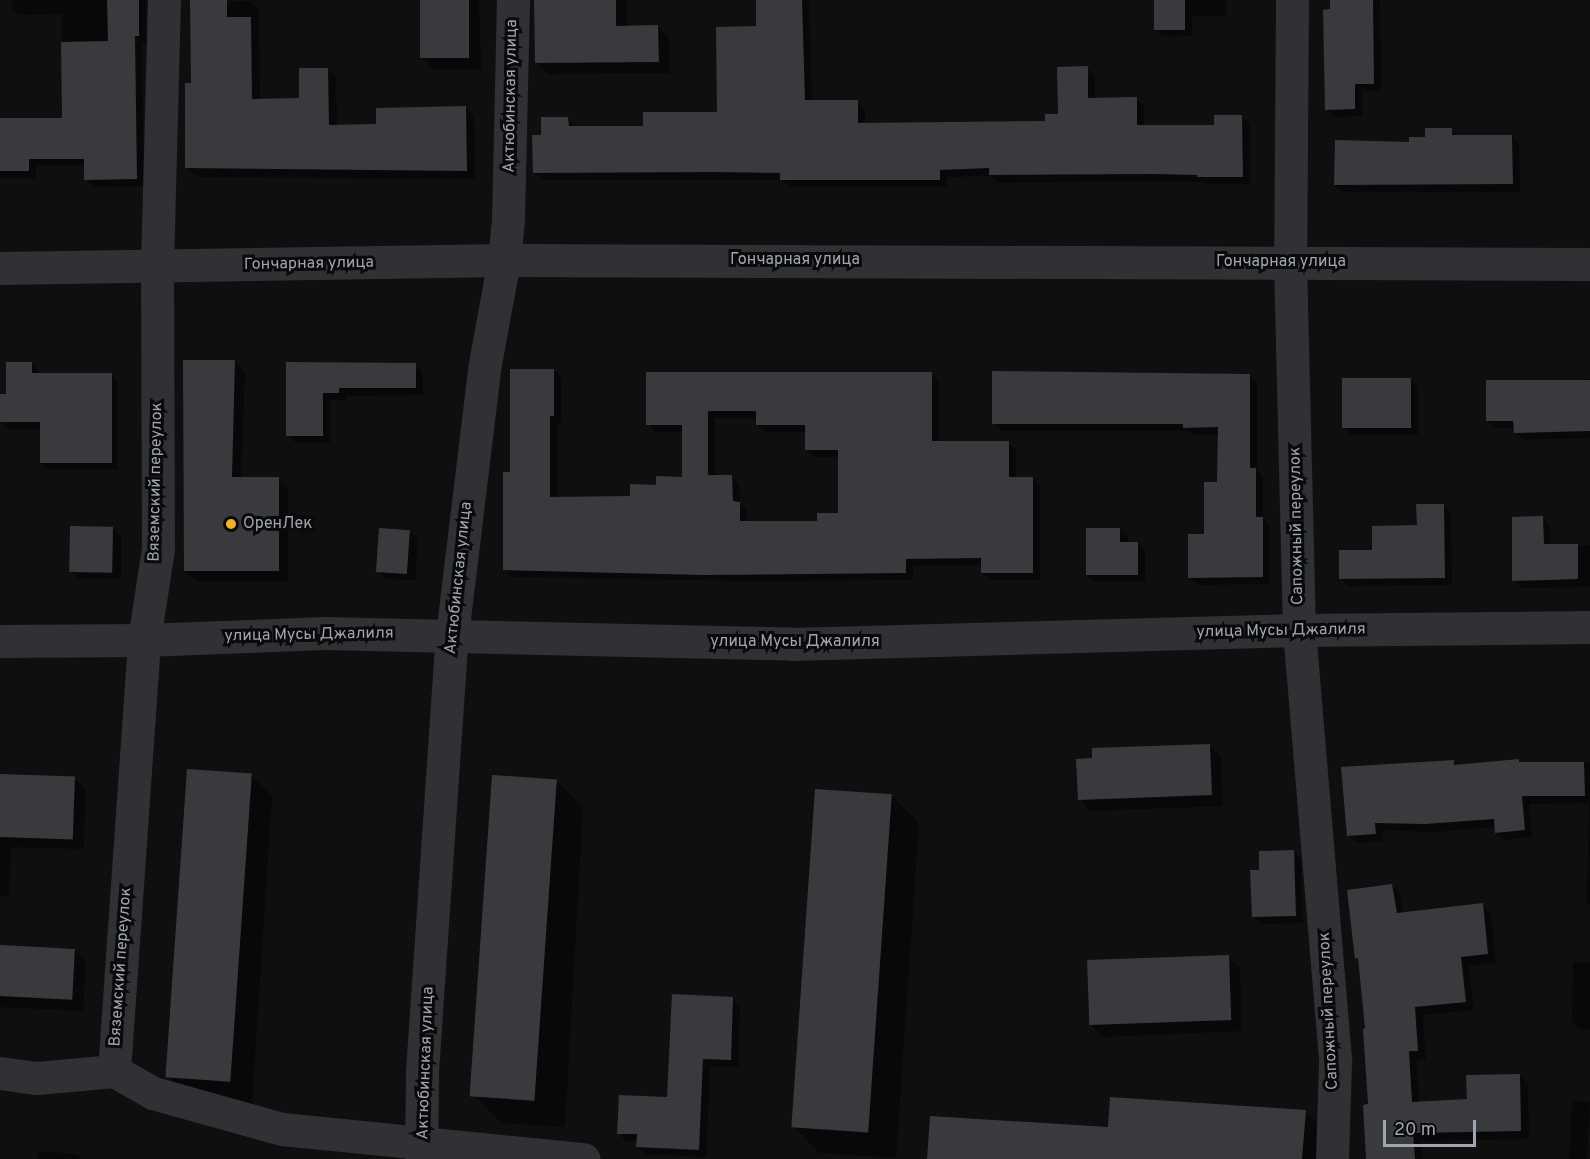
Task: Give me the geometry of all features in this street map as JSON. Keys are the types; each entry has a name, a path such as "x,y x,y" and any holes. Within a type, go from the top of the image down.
{"street":[{"name":"Вяземский переулок","path":"114,1071 144,640 158,549 158,267 164,0"},
{"name":"Актюбинская улица","path":"422,1152 423,1071 452,635 484,369 504,260 508,220 513,0"},
{"name":"Сапожный переулок","path":"1292,0 1290,262 1299,630 1335,1063 1332,1159"},
{"name":"Гончарная улица","path":"0,268 504,260 1590,264"},
{"name":"улица Мусы Джалиля","path":"0,641 144,640 324,633 792,644 1299,630 1590,627"},
{"path":"0,1073 37,1078 114,1071 153,1093 282,1129 422,1152 584,1159"}],"building":[{"path":"107,0 139,0 139,36 135,36 137,179 84,180 84,159 29,159 29,171 0,171 0,118 62,118 61,42 108,41"},
{"path":"190,0 227,0 227,17 251,17 252,99 299,98 299,68 328,68 329,125 376,124 376,108 466,106 467,171 185,168 185,83 191,83"},
{"path":"420,0 469,0 469,58 420,58"},
{"path":"534,0 616,0 616,26 658,25 659,62 535,63"},
{"path":"756,0 802,0 805,100 858,100 858,123 1045,121 1045,114 1058,114 1057,67 1088,66 1088,98 1137,97 1137,125 1214,125 1214,115 1242,115 1243,177 1154,174 989,175 989,168 940,170 940,180 780,180 780,173 533,173 532,135 541,135 541,117 568,117 569,126 643,126 643,112 717,112 716,27 756,26"},
{"path":"1154,0 1185,0 1185,30 1154,30"},
{"path":"1330,0 1373,0 1374,84 1355,84 1355,109 1325,110 1323,10 1330,9"},
{"path":"1425,128 1452,128 1452,135 1512,135 1513,184 1334,185 1335,140 1409,142 1409,137 1425,137"},
{"name":"ОренЛек","path":"183,360 235,360 232,477 279,477 279,571 184,571"},
{"path":"6,362 32,362 32,373 112,373 112,463 40,463 40,422 0,422 0,394 6,394"},
{"path":"286,362 416,363 416,388 339,388 339,393 323,393 323,436 286,436"},
{"path":"510,369 554,369 554,416 550,416 550,497 630,496 630,484 656,485 656,476 682,477 682,425 646,425 646,372 932,372 932,441 1009,441 1009,477 1033,477 1033,573 981,573 981,558 906,559 906,573 703,575 503,570 503,472 510,472","holes":["708,411 756,411 756,425 805,425 805,450 838,450 838,513 817,513 817,521 740,521 740,502 733,501 732,475 708,475"]},
{"path":"992,371 1250,374 1250,468 1256,468 1256,517 1263,517 1263,577 1188,578 1188,534 1204,534 1204,482 1217,482 1218,427 1183,428 1183,424 992,424"},
{"path":"1342,378 1411,378 1411,428 1342,428"},
{"path":"1486,380 1590,380 1590,431 1514,433 1513,421 1486,421"},
{"path":"1416,504 1444,504 1445,578 1339,579 1339,550 1372,550 1372,526 1417,525"},
{"path":"1543,516 1544,544 1578,544 1578,579 1512,581 1512,517"},
{"path":"70,526 113,527 112,573 69,572"},
{"path":"379,528 410,530 407,574 376,572"},
{"path":"1086,528 1120,528 1120,542 1138,542 1138,575 1086,575"},
{"path":"1210,744 1212,795 1078,800 1076,759 1092,758 1092,748"},
{"path":"1519,759 1519,762 1584,762 1585,796 1522,796 1525,830 1495,833 1494,819 1425,824 1375,823 1376,834 1347,836 1341,767 1454,760 1454,765"},
{"path":"187,769 252,774 230,1082 165,1077"},
{"path":"0,774 75,777 73,840 0,837"},
{"path":"492,775 557,780 534,1101 470,1096"},
{"path":"815,789 892,794 868,1133 791,1127"},
{"path":"1294,850 1296,916 1252,917 1250,870 1259,870 1259,851"},
{"path":"1392,884 1397,913 1483,903 1488,954 1461,957 1466,1002 1415,1007 1418,1051 1409,1051 1412,1102 1467,1099 1466,1075 1520,1074 1521,1131 1413,1133 1415,1159 1366,1159 1363,1105 1368,1104 1363,1029 1365,1028 1358,958 1355,959 1347,890"},
{"path":"0,945 75,949 72,1000 0,996"},
{"path":"1229,955 1231,1020 1089,1025 1087,960"},
{"path":"672,994 733,997 731,1060 703,1059 699,1150 636,1147 637,1134 617,1134 619,1095 667,1097"},
{"path":"1110,1097 1306,1110 1302,1159 927,1159 930,1116 1108,1127"}],"place":[{"name":"ОренЛек","path":"231,524"}]}
